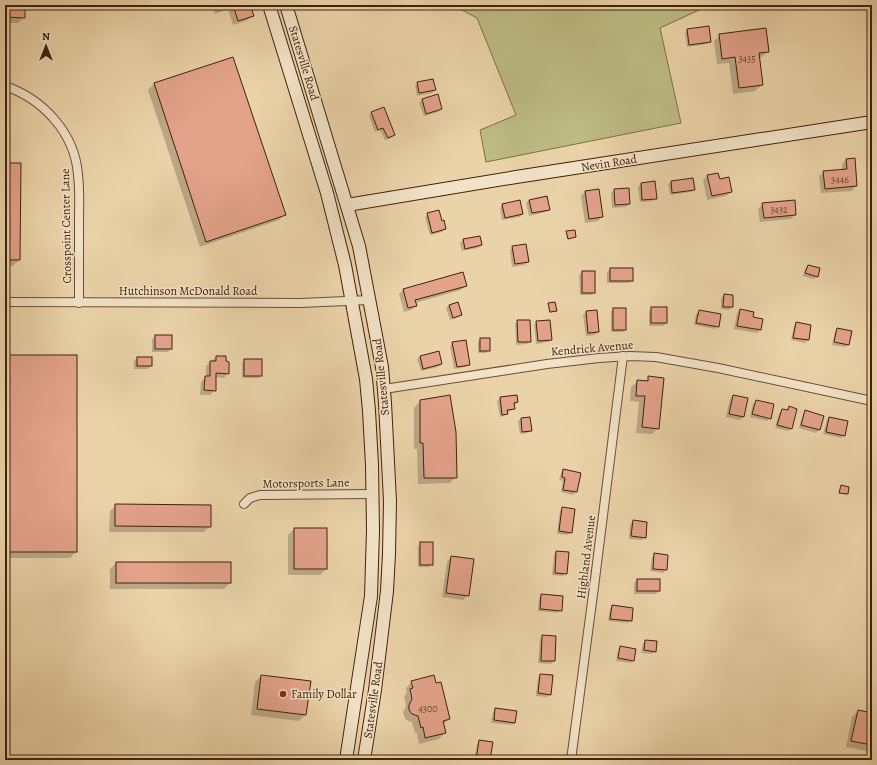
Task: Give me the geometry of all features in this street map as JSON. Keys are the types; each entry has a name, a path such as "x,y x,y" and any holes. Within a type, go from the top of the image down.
{"main road":[{"name":"Statesville Road","path":"269,5 327,193 345,265 366,379 372,464 373,565 371,596 346,760"},
{"name":"Statesville Road","path":"286,5 359,246 382,367 390,501 388,583 375,690 364,760"},
{"name":"Nevin Road","path":"347,205 516,177 872,122"}],"street":[{"name":"Crosspoint Center Lane","path":"5,86 22,92 48,111 67,136 73,151 78,174 79,303"},
{"name":"Hutchinson McDonald Road","path":"5,302 300,303 370,300"},
{"name":"Kendrick Avenue","path":"384,389 548,364 623,356 656,357 677,360 872,401"},
{"name":"Highland Avenue","path":"571,760 623,356"},
{"name":"Motorsports Lane","path":"244,504 250,498 260,495 372,494"}],"shaded area":[{"path":"456,5 710,5 660,28 681,123 486,162 480,130 516,115 477,18 458,8"}],"building":[{"path":"5,5 25,5 25,18 5,17"},
{"path":"218,5 233,5 220,10"},
{"path":"233,5 250,5 254,16 238,21"},
{"path":"709,26 711,42 689,45 687,29"},
{"path":"766,28 769,52 759,53 763,85 739,88 735,57 722,59 719,34"},
{"path":"233,57 286,215 206,242 154,83"},
{"path":"433,79 436,90 419,93 417,82"},
{"path":"438,94 442,109 426,114 422,99"},
{"path":"384,107 395,135 388,138 383,128 378,130 371,112"},
{"path":"855,158 857,186 825,189 823,171 847,169 846,159"},
{"path":"5,163 21,163 20,260 5,260"},
{"path":"718,173 720,179 729,177 732,192 712,196 707,175"},
{"path":"693,178 695,190 672,193 671,181"},
{"path":"655,181 657,199 642,200 641,183"},
{"path":"629,188 630,204 615,205 614,189"},
{"path":"599,189 603,217 589,219 585,191"},
{"path":"547,196 550,210 532,213 529,200"},
{"path":"520,200 523,214 505,218 502,204"},
{"path":"795,200 796,215 764,218 762,203"},
{"path":"439,210 442,221 444,220 446,229 432,233 427,213"},
{"path":"575,230 576,237 568,239 566,231"},
{"path":"480,236 482,245 465,249 463,239"},
{"path":"526,244 529,262 515,264 512,246"},
{"path":"808,265 820,268 818,277 805,273"},
{"path":"610,268 633,268 633,281 610,281"},
{"path":"582,271 595,271 595,293 582,293"},
{"path":"463,272 467,286 415,300 417,306 408,308 403,289"},
{"path":"724,294 733,295 733,307 723,307"},
{"path":"458,302 462,315 453,318 449,305"},
{"path":"555,302 557,311 550,312 548,303"},
{"path":"651,307 667,307 667,323 651,323"},
{"path":"613,308 626,308 626,330 613,330"},
{"path":"740,309 754,312 753,317 763,319 761,330 737,326"},
{"path":"597,310 599,332 588,333 586,311"},
{"path":"699,310 721,314 719,327 696,323"},
{"path":"517,320 530,320 531,342 518,342"},
{"path":"550,320 552,340 538,341 536,321"},
{"path":"796,322 811,325 809,340 793,338"},
{"path":"837,328 852,331 849,345 834,342"},
{"path":"155,335 172,335 172,349 155,349"},
{"path":"480,338 490,338 490,351 480,351"},
{"path":"466,340 470,365 457,367 452,342"},
{"path":"439,351 442,364 423,369 420,356"},
{"path":"5,355 77,355 77,552 5,552"},
{"path":"216,356 226,356 226,361 229,362 229,374 216,373 216,391 204,390 205,376 210,376 210,361 216,361"},
{"path":"137,357 152,357 152,366 137,366"},
{"path":"244,359 262,359 262,376 244,376"},
{"path":"648,376 664,378 659,429 642,427 645,396 636,396 637,380 648,381"},
{"path":"450,395 456,432 457,478 424,478 423,443 420,443 420,400"},
{"path":"517,395 518,402 514,403 515,409 507,410 508,414 502,415 500,397"},
{"path":"733,395 748,398 744,417 729,414"},
{"path":"756,400 774,404 771,419 752,414"},
{"path":"789,406 797,409 792,429 777,425 782,409 788,410"},
{"path":"805,410 824,416 820,430 801,425"},
{"path":"530,417 532,431 522,432 521,418"},
{"path":"829,417 848,421 845,436 826,432"},
{"path":"563,469 581,473 577,492 563,490 565,478 562,477"},
{"path":"841,485 849,487 848,494 839,493"},
{"path":"115,504 211,505 211,527 115,526"},
{"path":"562,507 575,509 572,533 559,531"},
{"path":"633,520 647,522 646,538 631,536"},
{"path":"294,528 327,528 327,569 294,569"},
{"path":"420,542 433,542 433,565 420,565"},
{"path":"556,551 569,552 567,574 555,573"},
{"path":"654,553 668,555 667,570 653,569"},
{"path":"451,556 474,559 469,596 446,593"},
{"path":"116,562 231,562 231,583 116,583"},
{"path":"637,579 660,579 660,591 637,591"},
{"path":"541,594 563,596 562,611 540,609"},
{"path":"612,605 633,608 632,621 610,619"},
{"path":"542,635 556,636 555,661 541,661"},
{"path":"645,640 657,641 656,652 644,650"},
{"path":"620,646 636,649 634,661 618,658"},
{"path":"540,674 553,675 551,695 538,693"},
{"path":"261,675 311,681 306,715 257,709"},
{"path":"434,675 436,683 441,682 450,719 443,721 446,733 425,738 423,727 421,728 418,716 412,714 409,710 409,705 412,699 410,689 413,688 411,681"},
{"path":"495,708 517,711 515,723 494,720"},
{"path":"858,710 872,713 872,745 851,741"},
{"path":"479,740 493,742 490,760 476,760"},
{"path":"100,755 102,760 87,760"},
{"path":"31,756 49,756 49,760 31,760"}],"place":[{"name":"Family Dollar","path":"283,694"}]}
